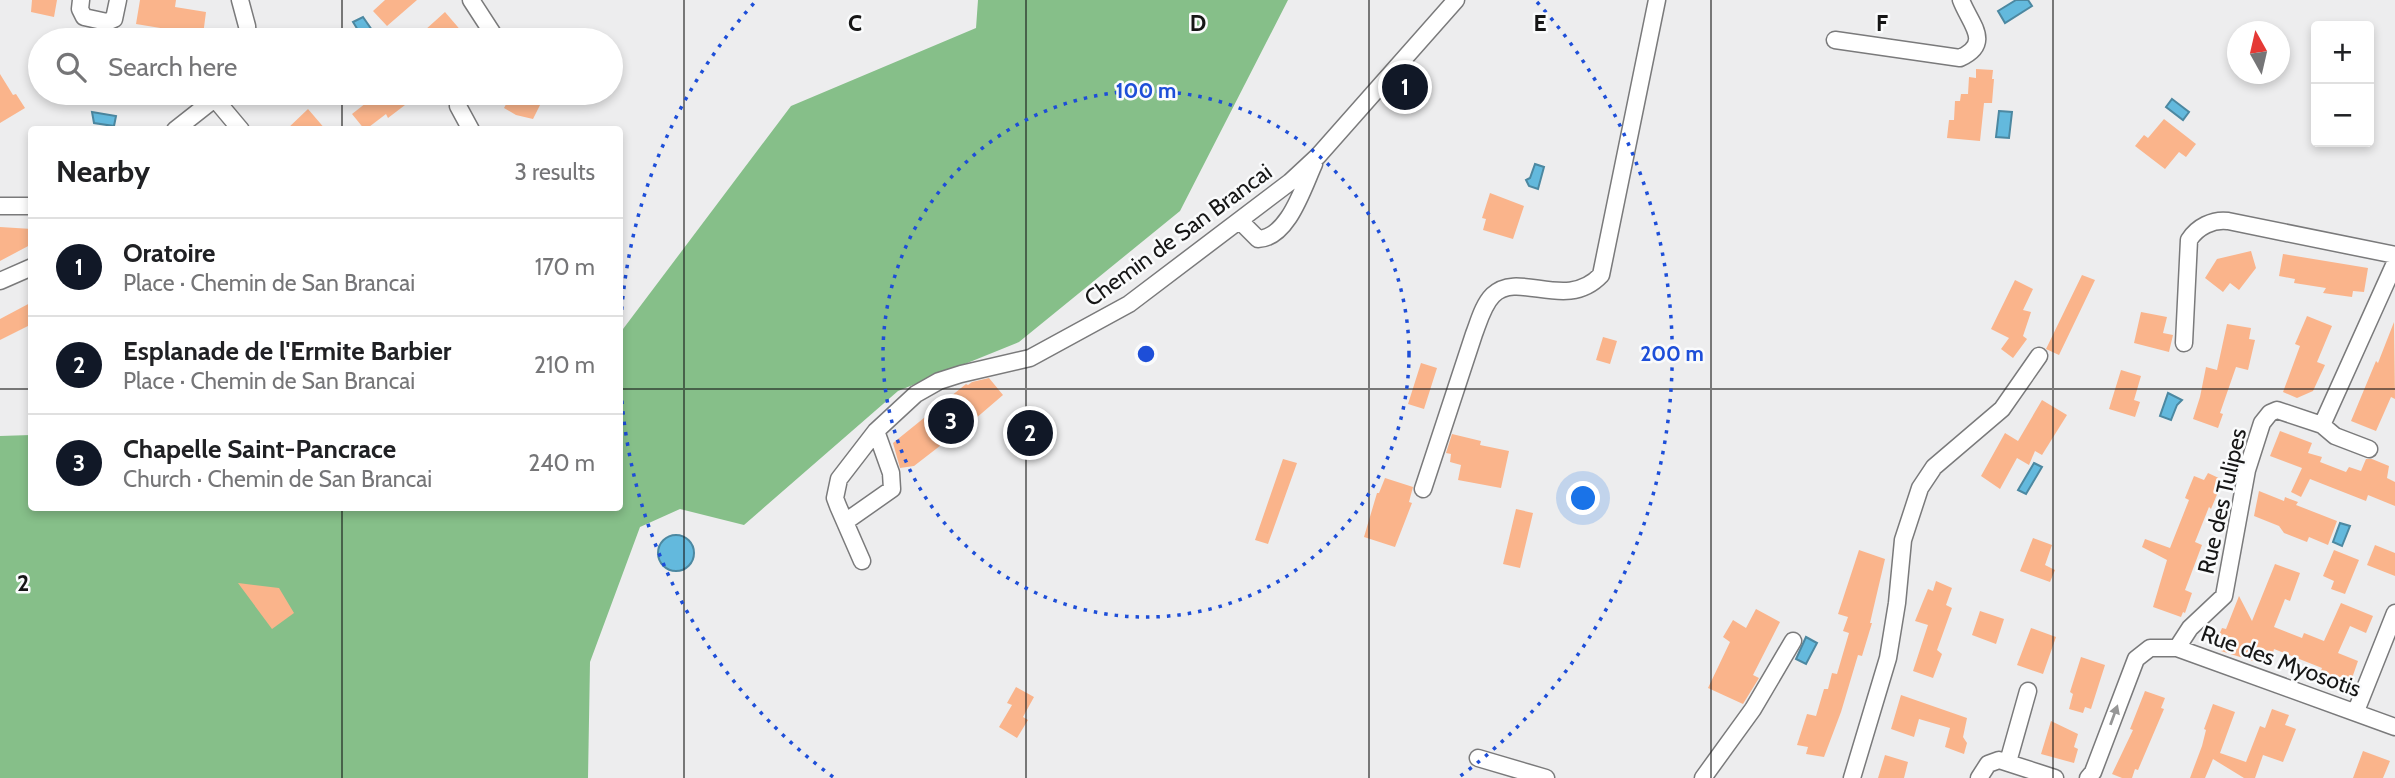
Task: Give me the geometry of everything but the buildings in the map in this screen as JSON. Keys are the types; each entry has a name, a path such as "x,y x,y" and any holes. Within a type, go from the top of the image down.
{"street":[{"path":"81,0 80,9 84,17 107,22 114,19 118,0"},
{"path":"240,0 247,28"},
{"path":"471,0 489,28"},
{"name":"Chemin de San Brancai","path":"862,561 835,498 839,479 876,431 908,400 929,386 961,374 1030,358 1129,304 1240,222 1318,156 1456,0"},
{"path":"1423,489 1483,309 1493,295 1504,288 1516,286 1552,292 1568,291 1587,287 1601,275 1657,0"},
{"path":"1835,40 1960,58 1976,48 1978,42 1961,0"},
{"path":"180,126 207,105"},
{"path":"224,105 238,126"},
{"path":"458,105 469,126"},
{"path":"1240,222 1258,239 1265,239 1276,233 1288,219 1318,156"},
{"path":"0,206 28,206"},
{"path":"2184,343 2189,240 2193,233 2211,222 2228,221 2395,255"},
{"path":"2369,449 2335,436 2322,425 2395,263"},
{"path":"0,281 28,269"},
{"path":"1852,778 1888,658 1903,540 1920,488 1934,467 2002,410 2039,356"},
{"name":"Rue des Tulipes","path":"2177,648 2190,628 2224,596 2247,470 2265,418 2277,410 2322,425"},
{"path":"845,522 892,489 891,473 876,431"},
{"path":"2356,711 2395,613"},
{"path":"1703,778 1753,709 1793,642"},
{"name":"Rue des Myosotis","path":"2088,778 2093,772 2136,659 2150,648 2177,648 2395,727"},
{"path":"2008,762 2028,691"},
{"path":"1478,758 1546,778"},
{"path":"1979,778 1983,768 1993,761 2008,762 2055,778"}],"green space":[{"path":"978,0 1288,0 1180,211 1019,342 898,391 744,525 680,509 640,527 590,662 588,778 0,778 0,436 28,435 28,511 623,511 623,329 791,106 976,28"}],"water":[{"path":"2016,0 2028,0 2032,6 2005,23 1998,11"},
{"path":"363,17 371,28 357,28 353,22"},
{"path":"2172,99 2189,112 2183,120 2166,107"},
{"path":"1999,111 2012,112 2009,138 1996,137"},
{"path":"92,112 116,116 114,126 94,123"},
{"path":"1535,164 1544,167 1538,189 1529,186 1526,180 1530,178"},
{"path":"2168,393 2182,400 2171,420 2160,416"},
{"path":"2034,463 2042,467 2026,494 2018,490"},
{"path":"2340,523 2350,526 2342,546 2333,542"},
{"path":"676,535 689,540 694,553 689,566 676,571 663,566 658,553 663,540"},
{"path":"1806,637 1817,643 1806,664 1796,659"}],"place":[{"name":"Oratoire","path":"1405,87"},
{"name":"Chapelle Saint-Pancrace","path":"951,421"},
{"name":"Esplanade de l'Ermite Barbier","path":"1030,433"}]}
